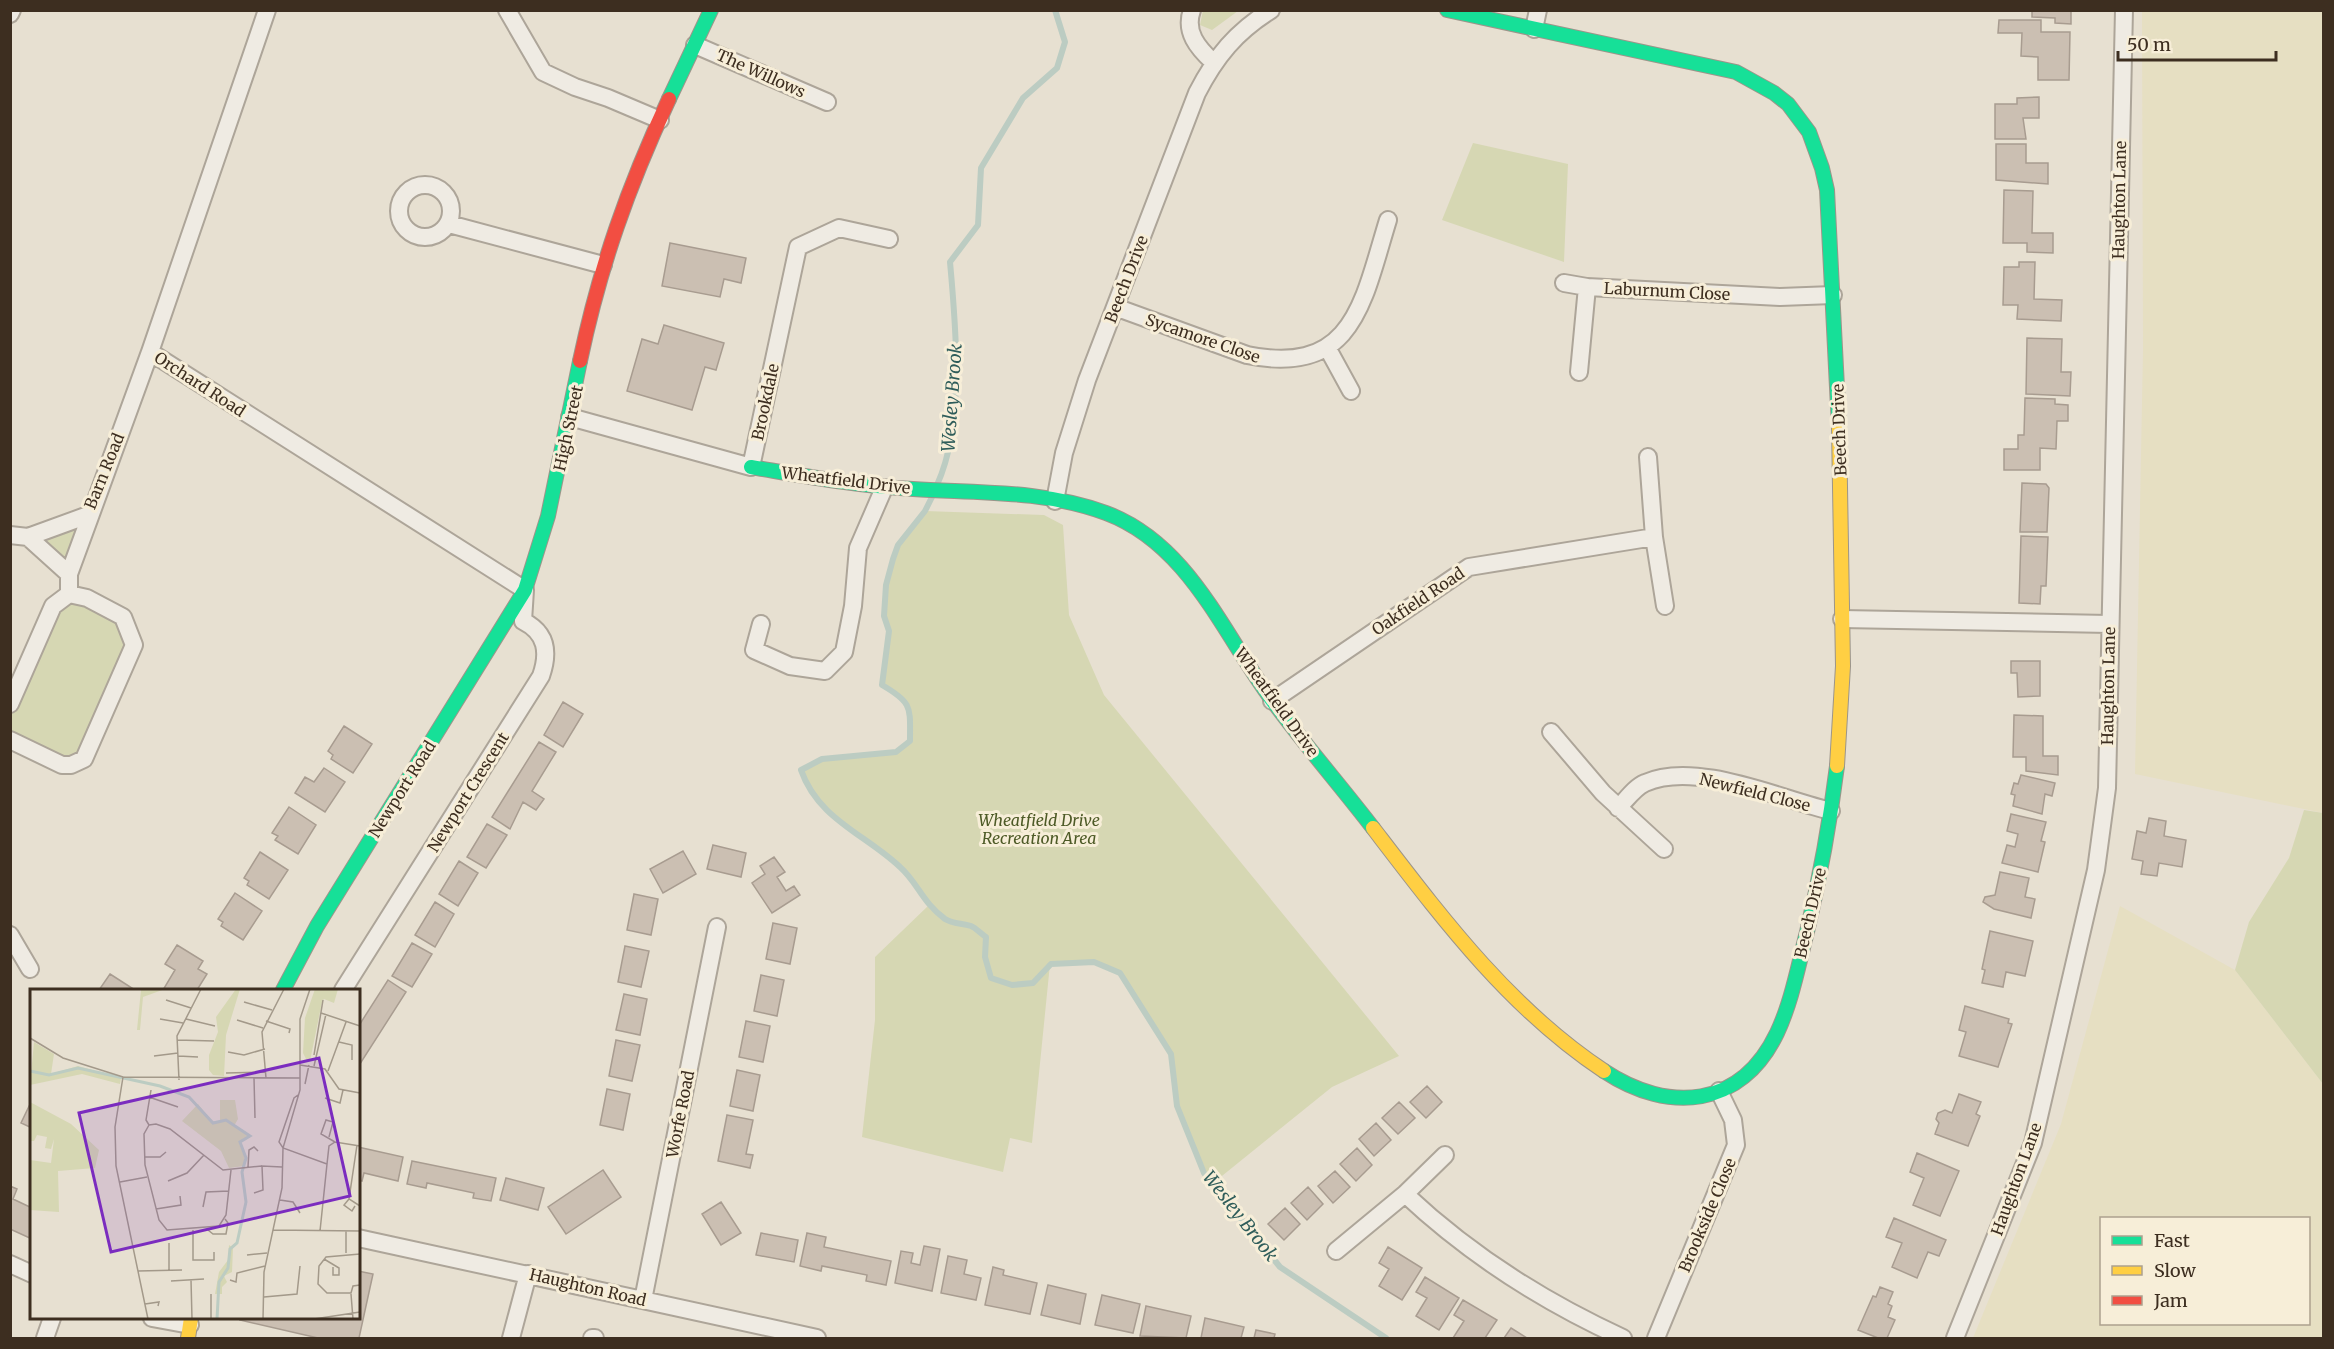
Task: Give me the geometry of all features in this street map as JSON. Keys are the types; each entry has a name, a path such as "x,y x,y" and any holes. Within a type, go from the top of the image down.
{"street":[{"name":"Orchard Road","path":"267,10 150,352 525,590"},
{"path":"507,10 543,72 660,120"},
{"name":"High Street","path":"525,590 548,519 603,265 660,120 711,10"},
{"path":"1192,10 1190,33 1198,48 1213,62"},
{"name":"Beech Drive","path":"1055,501 1065,453 1087,380 1197,93 1213,62 1248,24 1271,10"},
{"name":"Beech Drive","path":"1447,10 1736,72 1768,86 1805,124 1819,151 1827,190 1841,456 1840,731 1831,811 1808,928 1781,1021 1758,1062 1719,1091"},
{"path":"1534,29 1539,10"},
{"name":"Haughton Lane","path":"1955,1338 2033,1143 2096,870 2107,788 2124,10"},
{"name":"The Willows","path":"695,45 827,102"},
{"path":"1351,391 1328,349 1353,321 1362,303 1388,220"},
{"path":"449,224 603,265"},
{"name":"Brookdale","path":"751,467 798,247 839,228 888,239"},
{"path":"1564,284 1587,286"},
{"name":"Laburnum Close","path":"1579,372 1587,286 1780,297 1833,295"},
{"name":"Sycamore Close","path":"1115,307 1247,356 1269,360 1302,357 1328,349"},
{"name":"Barn Road","path":"10,535 28,537 91,514 150,352"},
{"path":"570,417 751,467"},
{"path":"1648,457 1654,537 1665,606"},
{"name":"Wheatfield Drive","path":"751,467 884,488 1006,493 1094,509 1128,523 1174,557 1196,584 1272,701 1486,970 1535,1017 1596,1066 1645,1092 1677,1101 1695,1099 1719,1091"},
{"path":"761,624 754,650 790,666 825,671 844,652 853,606 858,548 884,488"},
{"path":"69,594 69,574 91,514"},
{"path":"28,537 69,574"},
{"name":"Oakfield Road","path":"1272,701 1469,567 1654,537"},
{"name":"Newport Road","path":"284,989 317,926 525,590"},
{"name":"Newport Crescent","path":"344,989 541,676 547,658 546,648 540,634 523,621 525,590"},
{"path":"10,704 53,606 69,594 87,598 123,617 134,645 84,759 71,765 62,765 10,740"},
{"path":"1842,619 2109,624"},
{"path":"1551,732 1618,808 1664,849"},
{"name":"Newfield Close","path":"1618,808 1643,784 1660,778 1682,776 1723,782 1831,811"},
{"name":"Worfe Road","path":"643,1300 717,927"},
{"path":"10,935 30,969"},
{"name":"Brookside Close","path":"1656,1338 1736,1145 1733,1120 1719,1091"},
{"path":"1336,1251 1405,1194 1446,1155"},
{"path":"1405,1194 1444,1231 1509,1278 1554,1305 1623,1338"},
{"name":"Haughton Road","path":"360,1238 817,1338"},
{"path":"10,1264 30,1273"},
{"path":"512,1338 528,1274"},
{"path":"45,1338 51,1319"},
{"path":"160,1319 190,1327"}],"shaded area":[{"path":"2142,11 2323,11 2323,813 2135,774 2143,350"},
{"path":"2120,906 2235,970 2323,1084 2323,1338 1973,1338 2061,1124"}],"green space":[{"path":"1203,10 1238,11 1212,30 1200,25"},
{"path":"1473,143 1568,164 1564,262 1442,220"},
{"name":"Wheatfield Drive Recreation Area","path":"925,511 1044,515 1063,525 1069,615 1104,695 1399,1056 1332,1087 1212,1184 1177,1106 1171,1054 1121,973 1094,962 1050,964 1032,1143 1010,1138 1003,1172 862,1137 875,1020 875,957 928,906 902,868 845,825 820,802 809,788 801,770 822,759 896,752 910,741 908,707 899,697 882,685 889,631 884,616 886,585 898,545"},
{"path":"91,514 69,574 28,537"},
{"path":"87,598 131,633 84,759 71,765 11,740 11,704 53,606"},
{"path":"2304,810 2323,813 2323,1084 2235,970 2249,922 2289,858"}],"building":[{"path":"2032,10 2071,10 2071,24 2055,23 2055,18 2032,17"},
{"path":"1999,20 2041,20 2041,32 2070,32 2069,80 2038,80 2038,57 2021,56 2022,33 1998,33"},
{"path":"2039,97 2039,118 2023,118 2026,139 1995,139 1995,104 2017,104 2017,98"},
{"path":"1996,144 2026,144 2026,163 2048,163 2048,184 1996,180"},
{"path":"2004,190 2033,191 2032,233 2053,233 2053,253 2027,252 2027,243 2003,243"},
{"path":"670,243 746,258 741,283 724,279 720,297 662,286"},
{"path":"2019,262 2035,262 2034,299 2062,300 2061,321 2017,319 2018,305 2003,305 2004,267 2019,267"},
{"path":"664,325 724,343 716,370 705,367 692,410 627,391 642,339 658,344"},
{"path":"2027,338 2062,339 2061,372 2071,372 2070,396 2026,394"},
{"path":"2025,398 2055,399 2055,404 2068,405 2068,421 2057,421 2056,449 2040,448 2040,470 2004,470 2004,449 2018,449 2018,435 2024,435"},
{"path":"2022,483 2046,484 2049,488 2047,532 2020,532"},
{"path":"2021,536 2048,537 2046,586 2041,586 2040,604 2019,603"},
{"path":"2011,661 2040,661 2040,696 2018,697 2017,673 2011,673"},
{"path":"563,702 583,714 563,747 544,735"},
{"path":"2014,715 2043,716 2043,756 2058,756 2058,775 2026,771 2026,757 2013,757"},
{"path":"344,726 372,744 353,773 331,759 333,755 328,751"},
{"path":"539,742 556,752 532,791 544,799 536,810 523,802 510,829 492,817"},
{"path":"324,768 345,782 325,812 295,793 305,777 314,782"},
{"path":"2021,775 2055,783 2052,796 2045,794 2042,814 2013,806 2015,795 2011,794 2014,783 2018,784"},
{"path":"289,807 316,825 298,854 275,840 278,836 272,833"},
{"path":"2011,814 2046,822 2041,841 2045,842 2038,872 2002,863 2007,845 2015,847 2018,834 2007,831"},
{"path":"2149,818 2166,821 2164,836 2186,840 2182,867 2159,863 2157,876 2141,874 2143,861 2132,859 2137,831 2146,833"},
{"path":"487,824 507,835 486,868 467,857"},
{"path":"713,845 746,853 741,877 707,869"},
{"path":"683,851 696,874 663,893 650,869"},
{"path":"260,852 288,870 269,899 247,885 249,881 244,878"},
{"path":"774,857 785,872 777,877 786,891 794,886 800,895 772,913 752,883 765,874 760,866"},
{"path":"459,861 478,873 458,906 439,894"},
{"path":"2000,872 2029,878 2025,897 2035,899 2031,918 1994,909 1983,902 1985,897 1995,895"},
{"path":"235,893 262,911 243,940 221,926 223,922 218,919"},
{"path":"634,894 658,899 651,935 627,930"},
{"path":"435,902 454,914 435,947 415,935"},
{"path":"773,923 797,928 790,964 766,959"},
{"path":"1990,931 2033,941 2025,976 2006,972 2003,987 1982,983 1985,970 1982,969"},
{"path":"412,943 432,954 412,987 392,976"},
{"path":"177,945 203,961 198,969 207,974 198,989 164,989 175,970 165,964"},
{"path":"625,946 649,951 641,987 618,982"},
{"path":"110,974 133,989 100,989"},
{"path":"761,975 784,980 777,1016 754,1011"},
{"path":"388,980 406,992 360,1064 360,1024"},
{"path":"624,994 647,999 640,1035 616,1030"},
{"path":"1965,1006 2009,1019 2008,1023 2012,1024 1998,1067 1959,1056 1966,1032 1959,1030"},
{"path":"746,1021 770,1026 763,1062 739,1057"},
{"path":"616,1040 640,1045 632,1081 609,1076"},
{"path":"737,1070 760,1075 753,1111 730,1106"},
{"path":"1427,1086 1442,1102 1426,1118 1410,1102"},
{"path":"607,1089 630,1094 623,1130 600,1125"},
{"path":"1959,1094 1981,1102 1976,1114 1980,1116 1968,1146 1935,1134 1939,1123 1936,1119 1938,1113 1945,1110 1952,1113"},
{"path":"1399,1102 1415,1118 1398,1134 1382,1118"},
{"path":"30,1104 30,1127 21,1123"},
{"path":"727,1115 753,1120 746,1154 753,1155 750,1168 718,1161"},
{"path":"1376,1123 1391,1140 1374,1156 1359,1139"},
{"path":"360,1147 403,1157 398,1181 364,1173 362,1181 360,1180"},
{"path":"1357,1148 1372,1165 1356,1181 1340,1164"},
{"path":"1917,1153 1959,1171 1940,1216 1913,1205 1924,1178 1910,1172"},
{"path":"412,1161 496,1178 491,1201 473,1198 474,1193 427,1183 426,1188 407,1184"},
{"path":"603,1170 621,1197 566,1234 548,1207"},
{"path":"1335,1171 1350,1187 1333,1203 1318,1186"},
{"path":"506,1178 544,1188 538,1210 500,1200"},
{"path":"10,1186 17,1189 13,1199 30,1207 30,1238 10,1229"},
{"path":"1308,1187 1323,1204 1307,1220 1291,1203"},
{"path":"721,1202 741,1233 721,1245 702,1214"},
{"path":"1285,1208 1300,1224 1284,1240 1268,1224"},
{"path":"1894,1218 1946,1240 1939,1256 1928,1252 1917,1278 1892,1267 1902,1243 1886,1237"},
{"path":"761,1233 798,1240 794,1262 756,1255"},
{"path":"807,1233 826,1237 824,1247 891,1261 886,1285 866,1281 867,1275 822,1266 821,1271 800,1266"},
{"path":"924,1246 940,1249 932,1291 895,1283 901,1251 913,1253 911,1263 920,1265"},
{"path":"1388,1247 1422,1268 1402,1300 1379,1286 1389,1269 1379,1263"},
{"path":"948,1256 967,1260 964,1274 981,1278 976,1300 941,1293"},
{"path":"993,1267 1004,1270 1003,1275 1037,1283 1030,1314 985,1305"},
{"path":"360,1271 373,1274 359,1338 318,1338 240,1320 360,1319"},
{"path":"1425,1277 1459,1298 1439,1330 1416,1316 1427,1298 1416,1292"},
{"path":"1048,1285 1086,1294 1080,1324 1041,1315"},
{"path":"1880,1287 1893,1292 1888,1304 1892,1306 1888,1317 1895,1320 1887,1338 1878,1338 1858,1330 1873,1296 1876,1297"},
{"path":"1102,1295 1140,1304 1133,1333 1095,1325"},
{"path":"1463,1300 1497,1320 1485,1338 1453,1338 1464,1321 1454,1315"},
{"path":"1146,1306 1191,1316 1186,1338 1140,1336"},
{"path":"1205,1318 1244,1327 1241,1338 1201,1338"},
{"path":"1511,1328 1527,1338 1504,1338"},
{"path":"1256,1330 1275,1334 1274,1338 1254,1338"}],"waterway":[{"name":"Wesley Brook","path":"937,485 946,461 955,405 956,345 950,262 978,225 981,168 1023,98 1057,68 1065,42 1055,10"},
{"name":"Wesley Brook","path":"932,497 925,511 898,545 886,585 884,616 889,631 882,685 899,697 908,707 910,741 896,752 822,759 801,770 809,787 831,814 900,867 937,913 948,921 973,927 986,937 985,957 991,978 1012,985 1033,983 1051,964 1094,962 1120,973 1171,1054 1177,1106 1204,1173 1280,1267 1386,1338"}],"traffic: fast":[{"path":"669,99 711,10"},
{"path":"1447,10 1736,72 1774,93 1788,104 1809,132 1827,190 1839,427"},
{"path":"284,989 317,926 525,590 548,516 580,361"},
{"path":"751,467 872,486 1035,496 1106,513 1135,527 1160,546 1202,593 1272,700 1373,828"},
{"path":"1604,1071 1629,1085 1653,1094 1678,1098 1701,1096 1724,1089 1744,1077 1762,1058 1777,1033 1794,983 1820,870 1837,766"}],"traffic: slow":[{"path":"1837,766 1843,666 1839,427"},
{"path":"1373,828 1451,928 1507,990 1570,1046 1604,1071"},
{"path":"188,1338 191,1319"}],"traffic: jam":[{"path":"580,361 597,292 617,227 669,99"}]}
